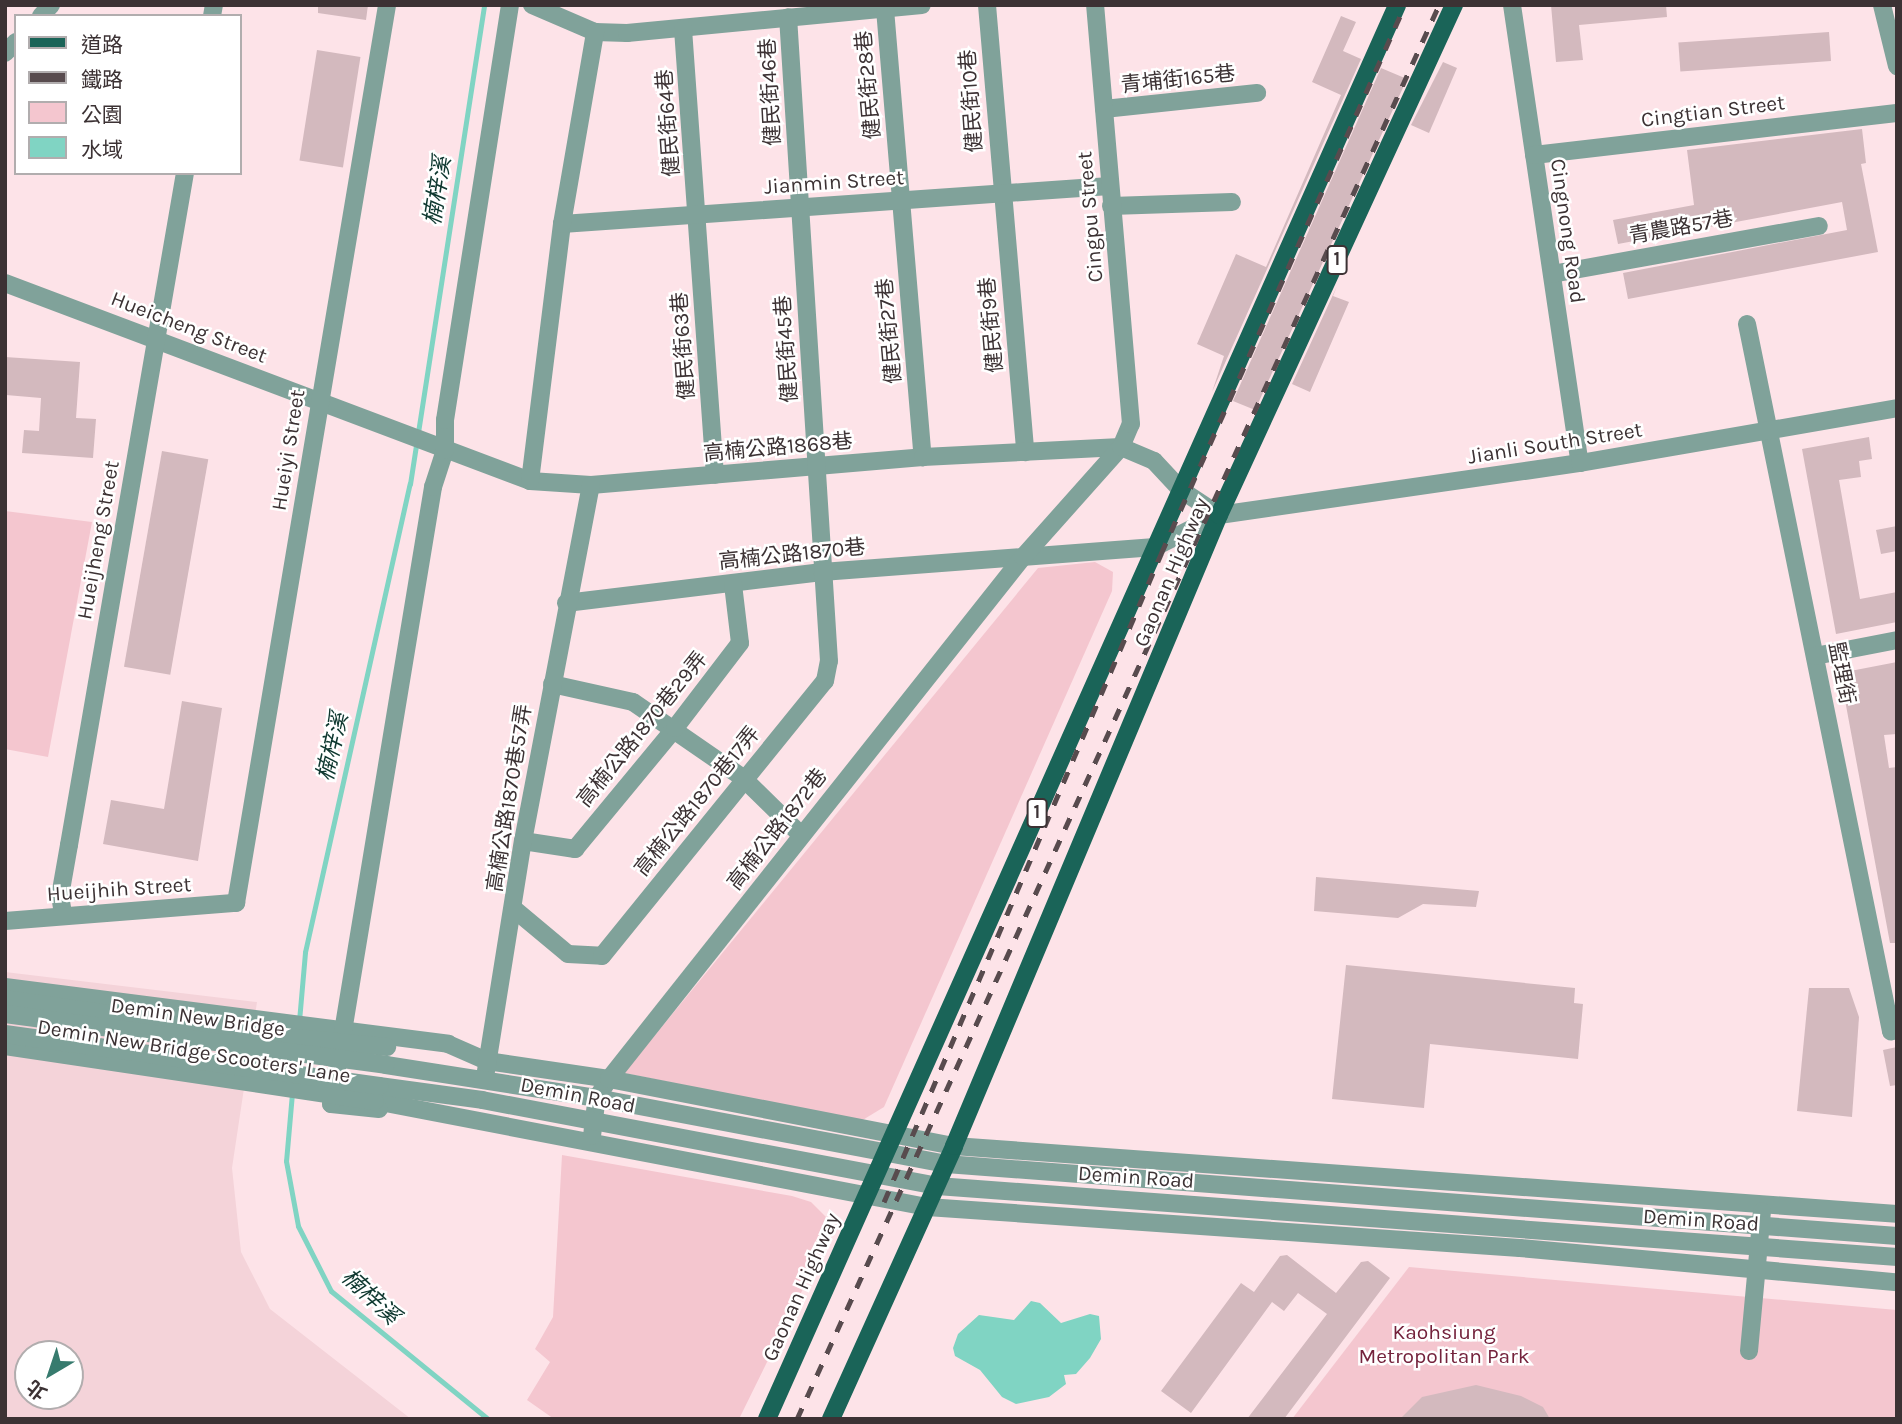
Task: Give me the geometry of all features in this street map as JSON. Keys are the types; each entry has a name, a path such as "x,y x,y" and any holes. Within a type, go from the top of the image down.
{"main road":[{"name":"Gaonan Highway","path":"893,1137 1397,5"},
{"name":"Gaonan Highway","path":"946,1164 1220,516 1454,5"},
{"name":"1","path":"876,1174 893,1137"},
{"name":"1","path":"831,1419 946,1164"},
{"name":"Gaonan Highway","path":"767,1419 876,1174"}],"street":[{"name":"Hueiyi Street","path":"236,903 387,5"},
{"path":"480,1120 331,1104 334,1028 433,488 445,450 445,420 510,5"},
{"path":"532,5 595,32 683,29 922,5"},
{"name":"健民街10巷","path":"987,5 1001,193"},
{"name":"Cingpu Street","path":"1095,5 1131,424"},
{"name":"Cingnong Road","path":"1512,5 1580,463"},
{"path":"1882,5 1897,66"},
{"name":"健民街28巷","path":"885,9 901,200"},
{"name":"健民街46巷","path":"788,17 799,207"},
{"name":"健民街64巷","path":"683,29 697,214"},
{"path":"530,481 562,223 595,32"},
{"name":"青埔街165巷","path":"1104,110 1256,93"},
{"name":"Cingtian Street","path":"1534,155 1897,113"},
{"name":"Hueijheng Street","path":"63,915 60,897 66,858 185,175"},
{"name":"Jianmin Street","path":"562,223 1110,186"},
{"name":"健民街9巷","path":"1001,193 1026,452"},
{"name":"健民街27巷","path":"901,200 923,457"},
{"path":"1111,205 1232,202"},
{"name":"健民街45巷","path":"799,207 822,572"},
{"name":"健民街63巷","path":"697,214 715,475"},
{"name":"青農路57巷","path":"1552,274 1819,226"},
{"name":"Hueicheng Street","path":"5,283 156,338 445,450"},
{"name":"監理街","path":"1747,324 1894,1031"},
{"name":"Jianli South Street","path":"1155,547 1220,516 1580,463 1897,408"},
{"name":"高楠公路1872巷","path":"592,1141 597,1098 609,1079 1023,557 1121,447 1131,424"},
{"path":"1121,447 1154,461 1181,490 1220,516"},
{"name":"高楠公路1868巷","path":"445,450 530,481 591,485 923,457 1121,447"},
{"name":"高楠公路1870巷57弄","path":"480,1120 523,841 566,603 591,485"},
{"name":"高楠公路1870巷","path":"566,603 822,572 1155,547"},
{"name":"高楠公路1870巷17弄","path":"514,909 568,954 602,956 743,778 825,681 830,661 822,572"},
{"name":"高楠公路1870巷29弄","path":"523,841 575,849 675,728 740,643 733,584"},
{"path":"1815,656 1897,640"},
{"path":"551,684 633,702 675,728 743,778 801,835"},
{"name":"Hueijhih Street","path":"5,921 236,903"},
{"path":"5,988 448,1044 467,1055"},
{"name":"Demin New Bridge Scooters' Lane","path":"5,999 386,1056"},
{"name":"Demin New Bridge","path":"5,1014 386,1056"},
{"name":"Demin New Bridge","path":"5,1034 377,1094"},
{"name":"Demin New Bridge Scooters' Lane","path":"5,1046 377,1094"},
{"path":"386,1056 467,1055"},
{"name":"Demin Road","path":"467,1055 487,1061 609,1079 893,1137 954,1146 1897,1214"},
{"name":"Demin Road","path":"386,1056 484,1081 597,1098 946,1164 1897,1236"},
{"path":"377,1094 480,1120"},
{"name":"Demin Road","path":"377,1094 482,1100 937,1186 1897,1257"},
{"name":"Demin Road","path":"480,1120 928,1207 1526,1249 1897,1282"},
{"path":"1526,1249 1529,1188"},
{"path":"1749,1351 1763,1205"}],"shaded area":[{"path":"5,972 257,1002 232,1168 241,1252 270,1309 411,1419 5,1419"}],"green space":[{"path":"5,511 92,522 48,757 5,749"},
{"path":"1095,562 1113,572 1112,591 884,1107 861,1121 624,1073 1038,568"},
{"path":"562,1155 792,1196 811,1202 827,1218 830,1234 739,1419 554,1419 527,1400 550,1362 535,1349 553,1317"},
{"name":"Kaohsiung Metropolitan Park","path":"1409,1267 1897,1310 1897,1419 1292,1419"}],"water":[{"path":"1031,1301 1040,1303 1061,1323 1090,1314 1099,1316 1101,1339 1076,1374 1064,1375 1066,1384 1049,1397 1016,1404 1002,1397 980,1370 955,1356 953,1348 958,1334 979,1315 1014,1320"}],"building":[{"path":"318,5 368,5 366,20 318,13"},
{"path":"1551,5 1666,5 1667,17 1579,25 1583,60 1556,62"},
{"path":"1341,16 1356,22 1343,51 1361,59 1212,392 1224,356 1197,344 1236,254 1266,267 1341,95 1312,82"},
{"path":"1829,32 1831,61 1680,71 1678,43"},
{"path":"317,50 360,57 343,168 299,161"},
{"path":"1443,62 1457,68 1429,133 1411,125"},
{"path":"1381,68 1407,79 1255,410 1233,401"},
{"path":"1862,129 1866,163 1861,164 1878,252 1628,299 1623,273 1847,230 1842,202 1618,244 1613,220 1694,205 1687,150"},
{"path":"1337,286 1333,296 1349,302 1310,392 1292,384"},
{"path":"5,357 80,362 76,418 96,419 93,458 22,453 24,430 39,431 41,398 6,395"},
{"path":"1869,437 1872,459 1859,461 1861,477 1839,480 1860,599 1897,592 1897,622 1836,634 1802,449"},
{"path":"162,451 208,459 170,675 124,667"},
{"path":"1897,526 1897,551 1881,554 1876,530"},
{"path":"1897,662 1897,734 1884,735 1889,768 1897,767 1897,943 1890,943 1840,673"},
{"path":"182,701 222,708 198,861 103,844 111,800 164,809"},
{"path":"1316,877 1479,891 1476,907 1423,904 1398,918 1314,911"},
{"path":"1346,965 1575,988 1574,1003 1583,1004 1578,1059 1430,1044 1424,1108 1332,1099"},
{"path":"1809,988 1849,988 1859,1017 1852,1117 1797,1111"},
{"path":"1897,1047 1897,1085 1890,1086 1883,1050"},
{"path":"1287,1255 1336,1293 1361,1262 1368,1261 1390,1278 1284,1419 1247,1419 1327,1314 1298,1293 1284,1311 1272,1302 1191,1413 1161,1391 1241,1283 1254,1292 1280,1256"},
{"path":"1476,1385 1521,1396 1543,1407 1550,1419 1400,1419 1422,1397"}],"waterway":[{"name":"楠梓溪","path":"299,1021 305,952 410,484 484,5"},
{"name":"楠梓溪","path":"292,1093 286,1161 298,1226 331,1291 488,1419"}],"railway":[{"path":"884,1202 1161,554 1405,5"},
{"path":"797,1419 1439,5"}]}
